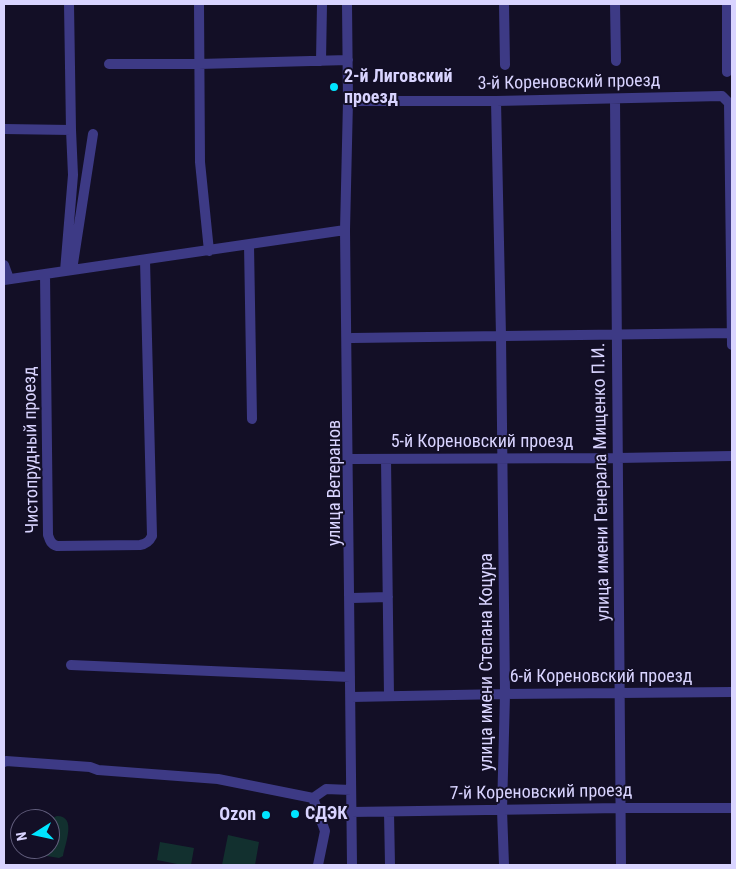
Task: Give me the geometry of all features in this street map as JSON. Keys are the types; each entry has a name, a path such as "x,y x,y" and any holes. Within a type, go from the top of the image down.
{"street":[{"path":"68,270 73,175 69,4"},
{"path":"199,4 200,162 209,251"},
{"path":"321,61 322,4"},
{"name":"улица Ветеранов","path":"347,4 348,101 345,230 350,676 352,698 351,790 356,865"},
{"path":"504,4 504,65"},
{"path":"615,4 616,61"},
{"path":"727,4 727,72"},
{"path":"109,64 199,64 348,60"},
{"name":"3-й Кореновский проезд","path":"348,101 496,101 722,96 729,103 732,333"},
{"name":"улица имени Генерала Мищенко П.И.","path":"615,99 621,865"},
{"name":"улица Ветеранов","path":"348,101 350,112 352,338 352,865"},
{"name":"улица имени Степана Коцура","path":"496,101 505,694 502,810 504,865"},
{"path":"4,129 71,130"},
{"path":"68,270 93,134"},
{"path":"4,265 6,279 345,230"},
{"path":"249,245 252,419"},
{"name":"Чистопрудный проезд","path":"45,274 48,535 50,541 53,545 58,546 140,545 150,541 152,536 145,260"},
{"path":"352,338 732,333 732,345"},
{"name":"5-й Кореновский проезд","path":"351,459 732,456"},
{"path":"386,459 389,696"},
{"path":"352,598 388,597"},
{"path":"71,665 350,676"},
{"name":"6-й Кореновский проезд","path":"352,698 505,694 732,692"},
{"path":"4,762 90,767 98,770 218,779 313,798 326,789 351,790"},
{"path":"313,798 325,831 318,865"},
{"name":"7-й Кореновский проезд","path":"353,812 732,808"},
{"path":"390,812 390,865"}],"green space":[{"path":"60,816 67,821 68,825 63,856 60,858"},
{"path":"228,835 259,842 255,865 222,865"},
{"path":"160,842 194,848 191,865 157,860"}],"place":[{"name":"2-й Лиговский проезд","path":"334,87"},
{"name":"СДЭК","path":"295,814"},
{"name":"Ozon","path":"266,815"}]}
